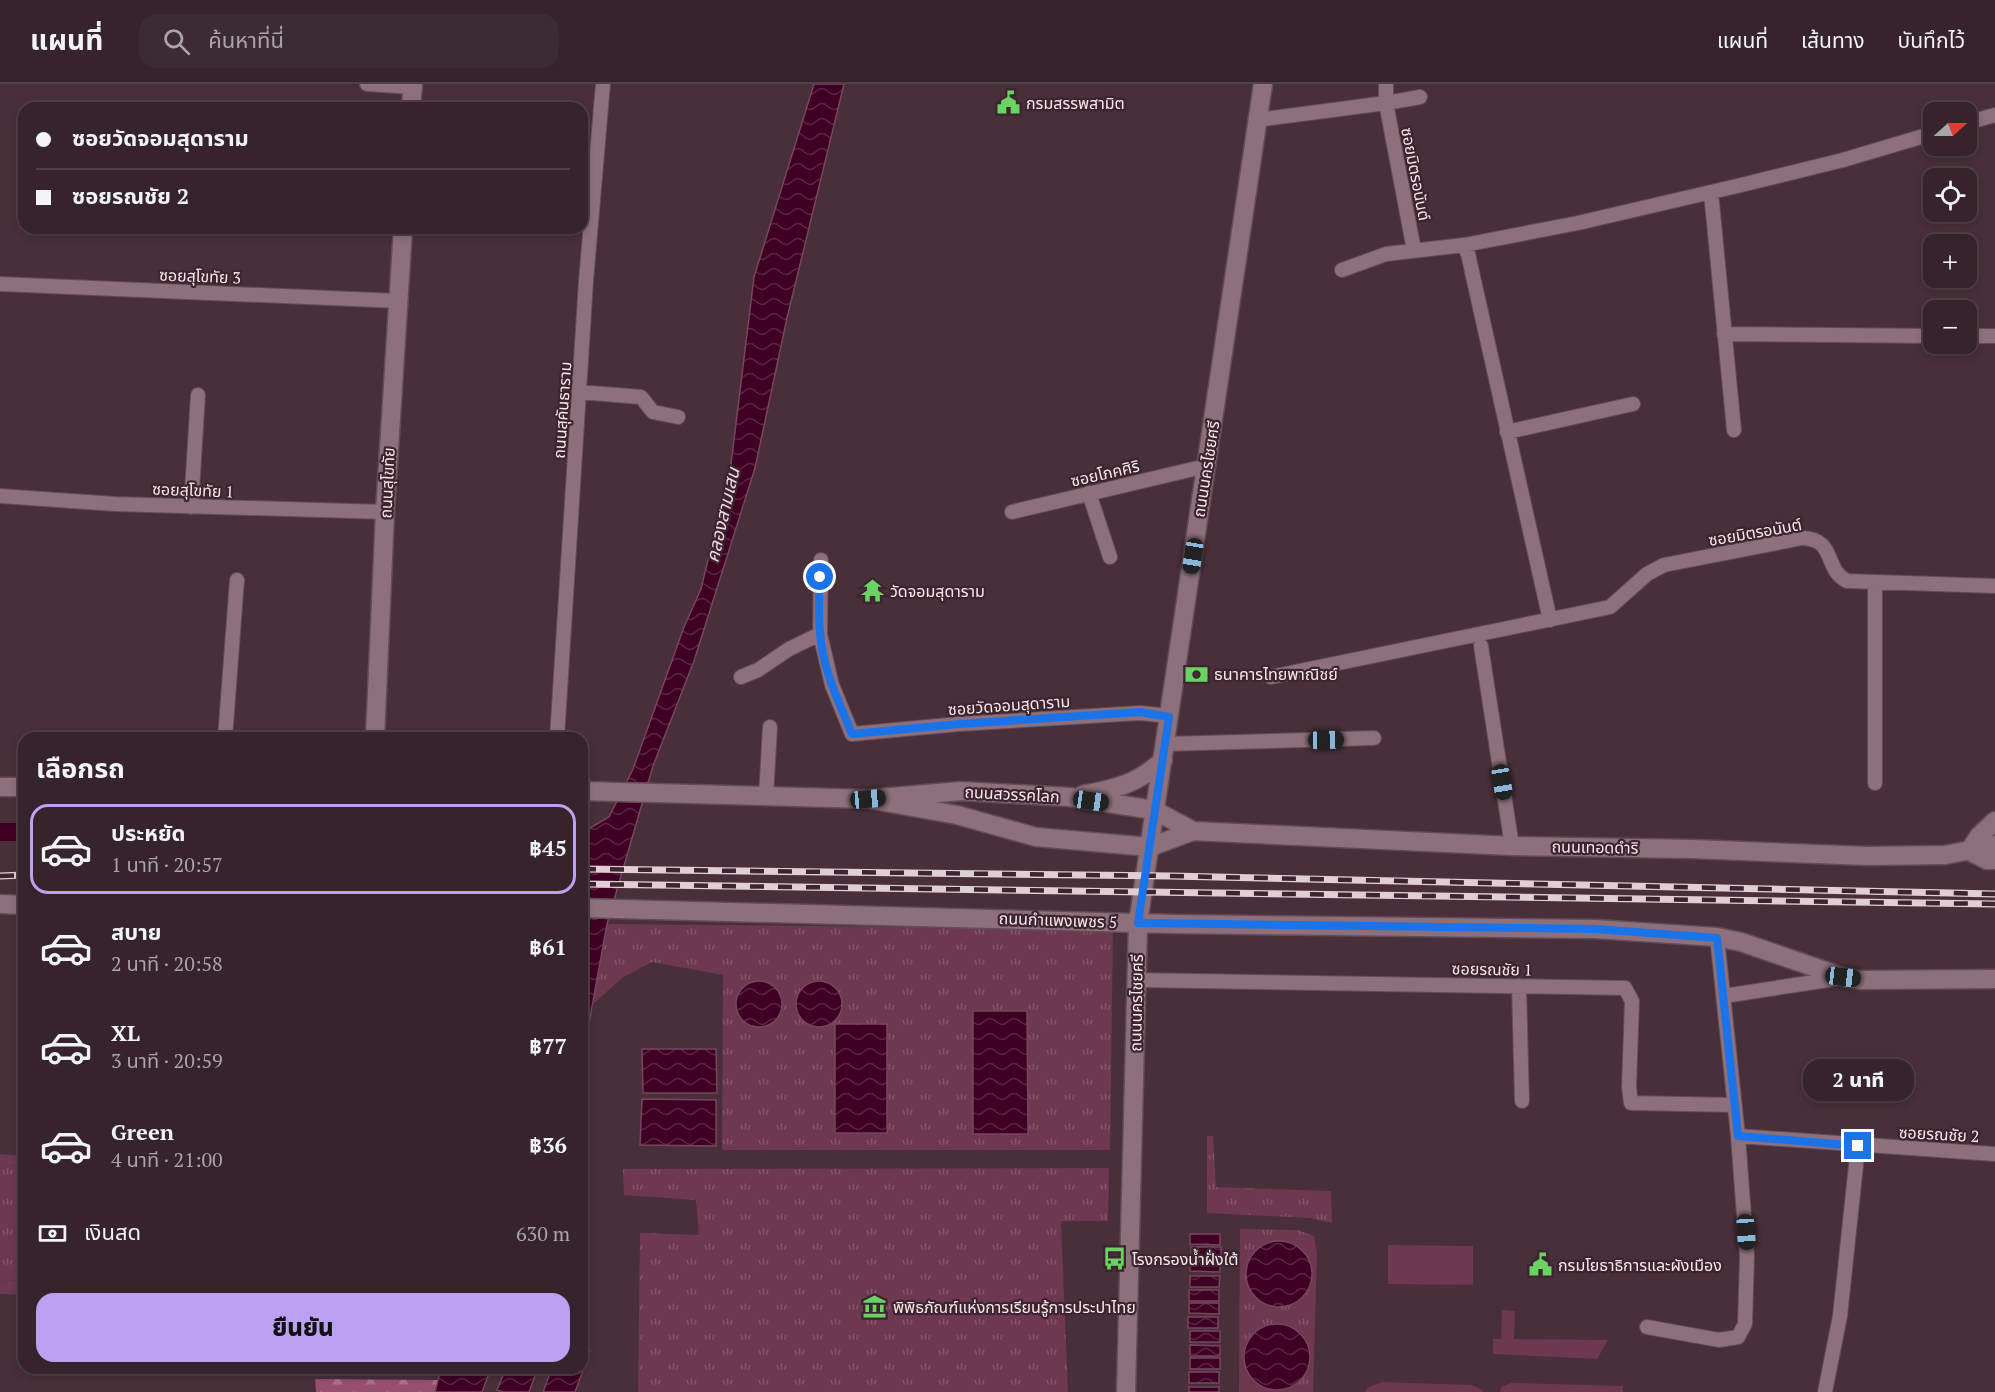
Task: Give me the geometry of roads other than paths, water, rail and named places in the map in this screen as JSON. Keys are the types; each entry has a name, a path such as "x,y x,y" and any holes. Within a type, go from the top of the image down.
{"street":[{"path":"367,84 413,86 412,102"},
{"name":"ถนนสุคันธาราม","path":"557,732 586,281 603,84"},
{"name":"ถนนนครไชยศรี","path":"1126,1392 1138,923 1263,84"},
{"name":"ซอยมิตรอนันต์","path":"1386,84 1386,104 1414,250"},
{"path":"1257,120 1386,104 1420,97"},
{"path":"1977,120 1995,116"},
{"path":"1342,270 1386,254 1464,245 1578,223 1843,160 1923,136"},
{"path":"1711,192 1734,430"},
{"name":"ถนนสุโขทัย","path":"375,732 385,512 403,234"},
{"path":"1464,245 1468,254 1550,620"},
{"name":"ซอยสุโขทัย 3","path":"0,284 399,301"},
{"path":"1724,334 1923,336"},
{"path":"1977,336 1995,336"},
{"path":"579,392 641,397 653,412 678,417"},
{"path":"191,507 198,394"},
{"path":"1507,432 1633,404"},
{"name":"ซอยโภคศิริ","path":"1012,512 1206,466"},
{"path":"1089,493 1110,557"},
{"name":"ซอยสุโขทัย 1","path":"0,496 115,504 385,512"},
{"name":"ซอยมิตรอนันต์","path":"1271,677 1610,607 1642,578 1664,565 1802,538 1819,541 1825,547 1840,578 1847,581 1995,586"},
{"name":"ซอยวัดจอมสุดาราม","path":"821,560 820,634 832,685 852,734 1140,712 1169,717"},
{"path":"225,732 237,580"},
{"path":"1875,583 1875,783"},
{"path":"741,677 758,670 789,649 820,634"},
{"path":"1481,646 1512,846"},
{"path":"766,796 770,727"},
{"path":"1069,797 1114,789 1149,774 1164,752 1374,738"},
{"path":"0,787 18,787"},
{"name":"ถนนสวรรคโลก","path":"588,792 868,799 961,791 1069,797 1154,810"},
{"name":"ถนนสวรรคโลก","path":"868,799 957,815 1036,837 1150,847"},
{"name":"ถนนเทอดดำริ","path":"1154,810 1193,831"},
{"path":"1995,821 1979,836 1969,851 1986,860 1995,860"},
{"name":"ถนนเทอดดำริ","path":"1150,847 1193,831 1512,846 1867,856 1945,855 1995,845"},
{"path":"0,904 18,904"},
{"name":"ถนนกำแพงเพชร 5","path":"588,908 1138,923 1595,929 1717,938 1761,947 1843,977 1875,980 1995,979"},
{"path":"1647,1327 1719,1340 1738,1337 1745,1324 1747,1256 1738,1136 1717,938"},
{"path":"1724,996 1843,977"},
{"name":"ซอยรณชัย 1","path":"1137,980 1625,988 1632,1001 1629,1087 1631,1103 1735,1106"},
{"path":"1519,986 1522,1101"},
{"name":"ซอยรณชัย 2","path":"1738,1136 1995,1154"},
{"path":"1825,1392 1840,1316 1858,1146"}],"water":[{"name":"คลองสามเสน","path":"814,84 844,84 787,318 755,468 694,661 653,766 607,924 588,1029 588,829 609,817 633,769 684,627 701,589 731,464 754,277"},
{"path":"759,981 775,988 782,1004 775,1020 759,1027 743,1020 736,1004 743,988"},
{"path":"819,981 835,988 842,1004 835,1020 819,1027 803,1020 796,1004 803,988"},
{"path":"973,1011 1027,1011 1028,1134 973,1134"},
{"path":"835,1024 887,1024 887,1133 835,1133"},
{"path":"642,1049 716,1049 717,1093 643,1093"},
{"path":"642,1099 716,1100 716,1146 640,1145"},
{"path":"1190,1234 1220,1234 1220,1245 1190,1244"},
{"path":"1279,1241 1292,1244 1302,1251 1309,1261 1312,1274 1309,1287 1302,1297 1292,1304 1279,1307 1266,1304 1256,1297 1249,1287 1246,1274 1249,1261 1256,1251 1266,1244"},
{"path":"1191,1247 1221,1247 1221,1258 1191,1257"},
{"path":"1190,1261 1220,1261 1220,1272 1190,1271"},
{"path":"1190,1276 1220,1276 1219,1287 1190,1287"},
{"path":"1189,1290 1219,1290 1219,1301 1189,1301"},
{"path":"1189,1303 1219,1303 1219,1314 1189,1313"},
{"path":"1188,1317 1218,1317 1218,1328 1188,1328"},
{"path":"1277,1324 1290,1327 1300,1334 1307,1344 1310,1357 1307,1370 1300,1380 1290,1387 1277,1390 1264,1387 1254,1380 1247,1370 1244,1357 1247,1344 1254,1334 1264,1327"},
{"path":"1190,1331 1220,1331 1220,1342 1190,1342"},
{"path":"1190,1345 1220,1346 1220,1356 1190,1356"},
{"path":"1190,1358 1220,1358 1220,1369 1190,1369"},
{"path":"1189,1372 1219,1372 1219,1383 1189,1383"},
{"path":"440,1374 489,1374 482,1392 435,1392"},
{"path":"504,1374 536,1374 529,1392 497,1390"},
{"path":"550,1374 582,1374 575,1392 543,1392"},
{"path":"1189,1387 1219,1387 1219,1392 1189,1392"}],"waterway":[{"path":"0,832 18,832"}],"railway":[{"path":"588,869 1171,876 1995,894"},
{"path":"0,876 18,875"},
{"path":"588,884 1995,904"}],"place":[{"name":"กรมสรรพสามิต","path":"1008,103"},
{"name":"วัดจอมสุดาราม","path":"872,591"},
{"name":"ธนาคารไทยพาณิชย์","path":"1196,674"},
{"name":"โรงกรองน้ำฝั่งใต้","path":"1114,1259"},
{"name":"กรมโยธาธิการและผังเมือง","path":"1540,1265"},
{"name":"พิพิธภัณฑ์แห่งการเรียนรู้การประปาไทย","path":"875,1307"}]}
